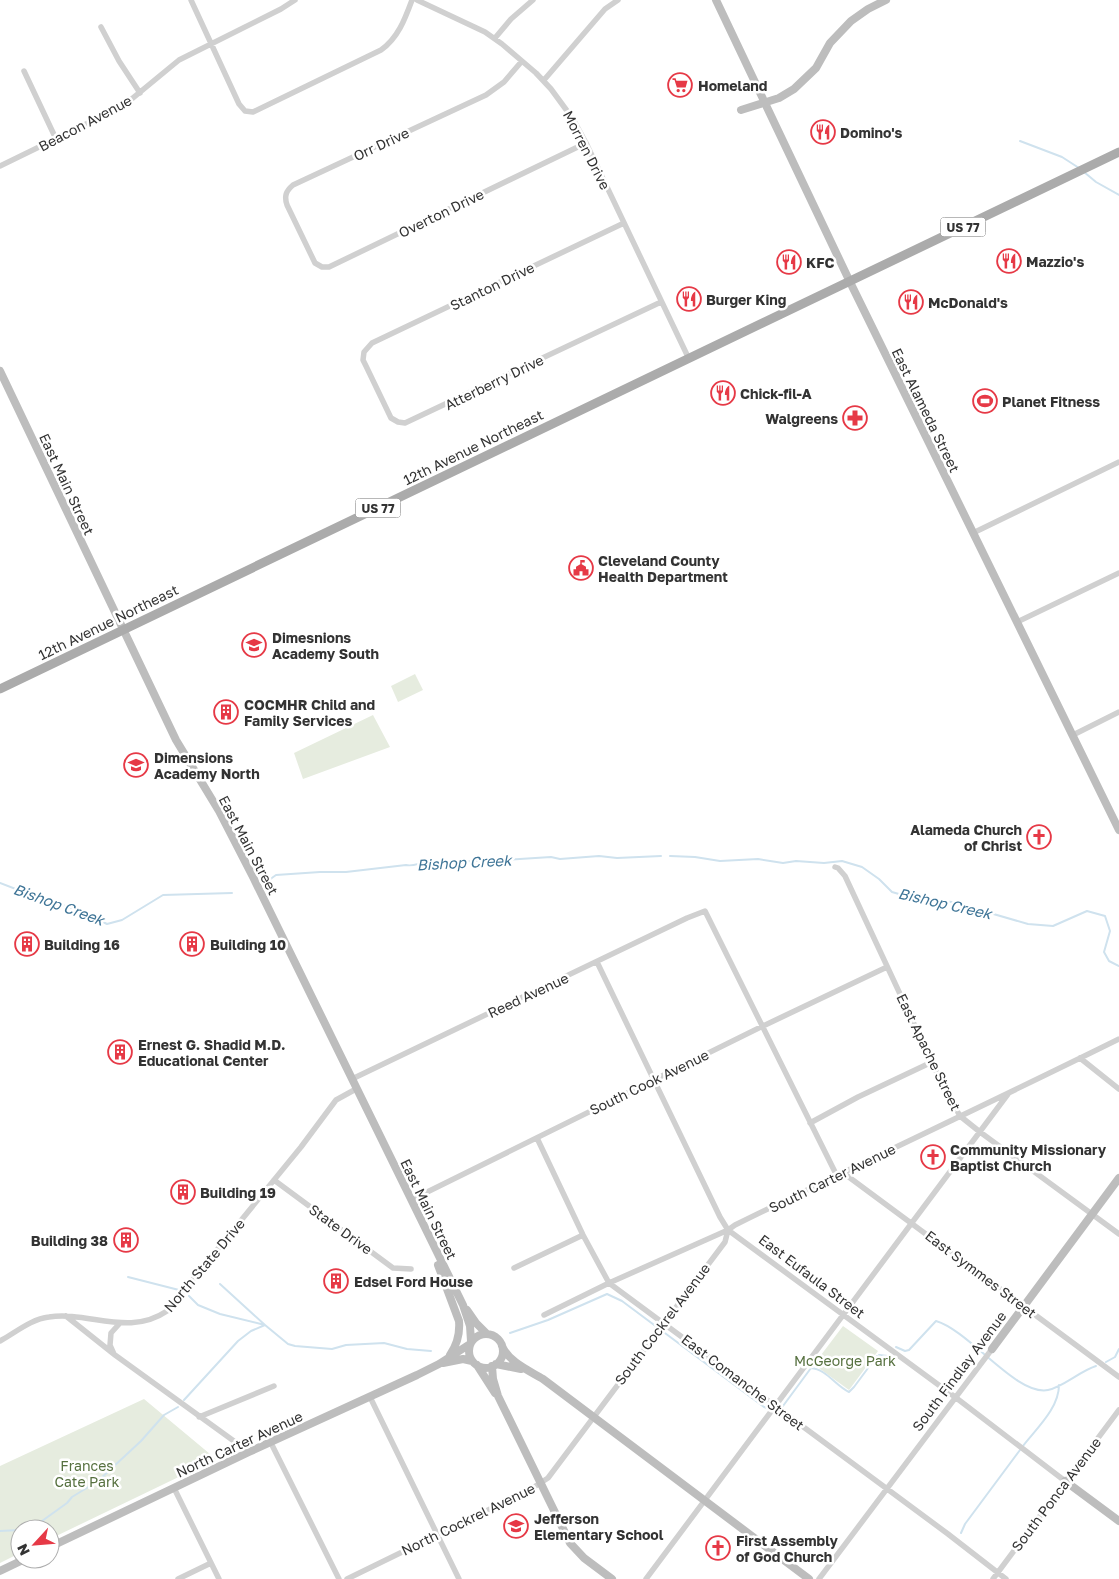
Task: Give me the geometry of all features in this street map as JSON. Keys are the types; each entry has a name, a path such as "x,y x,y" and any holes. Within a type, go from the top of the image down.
{"main road":[{"name":"US 77","path":"850,282 1119,152"},
{"name":"12th Avenue Northeast","path":"0,689 850,282"}],"street":[{"path":"191,0 239,104 249,112 256,111 381,50 393,39 412,0"},
{"name":"Beacon Avenue","path":"0,166 123,106 178,60 281,9 295,0"},
{"name":"Morren Drive","path":"418,0 464,21 495,38 544,80 565,107 586,144 689,359"},
{"path":"495,38 511,19 533,0"},
{"path":"544,80 605,9 618,0"},
{"name":"East Alameda Street","path":"716,0 850,282 1119,830"},
{"path":"741,110 779,98 794,90 816,68 830,44 851,21 868,9 886,0"},
{"path":"102,27 122,66 140,93"},
{"name":"Orr Drive","path":"307,244 286,200 285,195 293,184 486,95 504,82 522,61"},
{"path":"24,71 56,139"},
{"name":"Overton Drive","path":"307,244 316,263 322,267 329,267 586,144"},
{"name":"Stanton Drive","path":"364,352 372,343 624,223"},
{"name":"Atterberry Drive","path":"364,352 363,360 388,413 394,421 405,423 661,302"},
{"name":"East Main Street","path":"0,371 176,740 218,811 253,877 463,1305 470,1326 471,1343"},
{"path":"973,533 1119,462"},
{"path":"1017,622 1119,573"},
{"path":"1073,735 1119,712"},
{"name":"East Apache Street","path":"835,867 844,876 932,1062 960,1116 1119,1234"},
{"name":"Reed Avenue","path":"352,1079 705,911"},
{"name":"East Symmes Street","path":"705,911 810,1123 839,1173 912,1223 1119,1377"},
{"name":"East Eufaula Street","path":"597,962 728,1230 1119,1520"},
{"name":"South Cook Avenue","path":"411,1200 763,1026 888,967"},
{"name":"South Carter Avenue","path":"544,1315 609,1283 728,1230 839,1173 1009,1093 1119,1038"},
{"path":"1080,1058 1119,1089"},
{"path":"810,1123 858,1097 932,1062"},
{"name":"North State Drive","path":"0,1341 42,1318 66,1316 133,1323 153,1320 167,1312 336,1100 356,1089"},
{"path":"646,1579 1009,1093"},
{"name":"East Comanche Street","path":"537,1138 609,1283 1006,1579"},
{"name":"South Findlay Avenue","path":"819,1579 1119,1178"},
{"name":"State Drive","path":"274,1180 393,1268 411,1269"},
{"path":"425,1230 458,1321 457,1343 447,1359"},
{"name":"South Cockrel Avenue","path":"593,1417 725,1242 728,1230"},
{"path":"514,1268 584,1235"},
{"name":"East Main Street","path":"463,1305 487,1334"},
{"path":"66,1316 116,1356 249,1452"},
{"path":"116,1356 110,1345 111,1333 120,1323"},
{"path":"498,1396 474,1363 469,1350 471,1343 476,1337 487,1334 496,1337 505,1353 512,1360 543,1380 809,1579"},
{"name":"North Carter Avenue","path":"60,1542 439,1364 471,1343"},
{"path":"502,1346 500,1359 494,1365 493,1379 498,1396 570,1543 584,1558 612,1579"},
{"name":"North Carter Avenue","path":"439,1364 463,1360 474,1363"},
{"path":"474,1363 483,1368 494,1365 528,1370"},
{"path":"199,1417 274,1386"},
{"path":"370,1397 459,1579"},
{"name":"South Ponca Avenue","path":"993,1579 1119,1410"},
{"name":"North Cockrel Avenue","path":"347,1579 540,1484 548,1478 593,1417"},
{"path":"270,1442 338,1579"},
{"path":"174,1488 219,1579"},
{"path":"178,1579 211,1563"}],"green space":[{"path":"415,674 423,690 398,702 391,686"},
{"path":"373,715 390,747 303,779 294,753"},
{"name":"McGeorge Park","path":"843,1326 878,1351 849,1390 816,1366 818,1359"},
{"name":"Frances Cate Park","path":"144,1399 216,1459 60,1534 60,1519 10,1519 10,1558 0,1563 0,1466"}],"waterway":[{"path":"1020,141 1062,157 1079,168"},
{"path":"1084,172 1096,182 1119,195"},
{"name":"Bishop Creek","path":"269,880 276,875 346,872 429,862 441,864 551,857 560,859 599,856 617,858 661,856"},
{"name":"Bishop Creek","path":"670,856 720,861 758,859 783,863 796,861 824,863 842,861 862,867 879,879 892,892 916,899 952,902 1028,924 1053,926 1087,911 1105,916 1110,931 1104,952 1109,961 1119,966"},
{"name":"Bishop Creek","path":"0,883 83,912 107,924 122,920 163,895 232,893"},
{"path":"128,1277 179,1290"},
{"path":"184,1400 238,1341 251,1331 265,1325 220,1284"},
{"path":"510,1333 548,1320 607,1294 622,1301 767,1408"},
{"path":"189,1296 198,1305 220,1314 265,1325 288,1344 295,1346 332,1349 346,1345 384,1343 407,1349 431,1351"},
{"path":"896,1347 905,1351 909,1350 936,1321 963,1337 1007,1373 1035,1389 1048,1390 1054,1388 1096,1366"},
{"path":"1106,1362 1115,1357 1119,1349"},
{"path":"879,1355 888,1356"},
{"path":"783,1406 811,1368 826,1374 849,1392 877,1356"},
{"path":"1023,1446 1051,1410 1059,1385"},
{"path":"45,1519 67,1503 72,1497 98,1481 141,1441 164,1415 178,1407"},
{"path":"961,1533 965,1524 1020,1450"},
{"path":"0,1531 10,1530"}],"place":[{"name":"Homeland","path":"680,85"},
{"name":"Domino's","path":"823,132"},
{"name":"Mazzio's","path":"1009,261"},
{"name":"KFC","path":"789,262"},
{"name":"Burger King","path":"689,299"},
{"name":"McDonald's","path":"911,302"},
{"name":"Chick-fil-A","path":"723,393"},
{"name":"Planet Fitness","path":"985,401"},
{"name":"Walgreens","path":"855,418"},
{"name":"Cleveland County Health Department","path":"581,568"},
{"name":"Dimesnions Academy South","path":"254,645"},
{"name":"COCMHR Child and Family Services","path":"226,712"},
{"name":"Dimensions Academy North","path":"136,765"},
{"name":"Alameda Church of Christ","path":"1039,837"},
{"name":"Building 16","path":"27,944"},
{"name":"Building 10","path":"192,944"},
{"name":"Ernest G. Shadid M.D. Educational Center","path":"120,1052"},
{"name":"Community Missionary Baptist Church","path":"933,1157"},
{"name":"Building 19","path":"183,1192"},
{"name":"Building 38","path":"126,1240"},
{"name":"Edsel Ford House","path":"336,1281"},
{"name":"Jefferson Elementary School","path":"516,1526"},
{"name":"First Assembly of God Church","path":"718,1548"}]}
